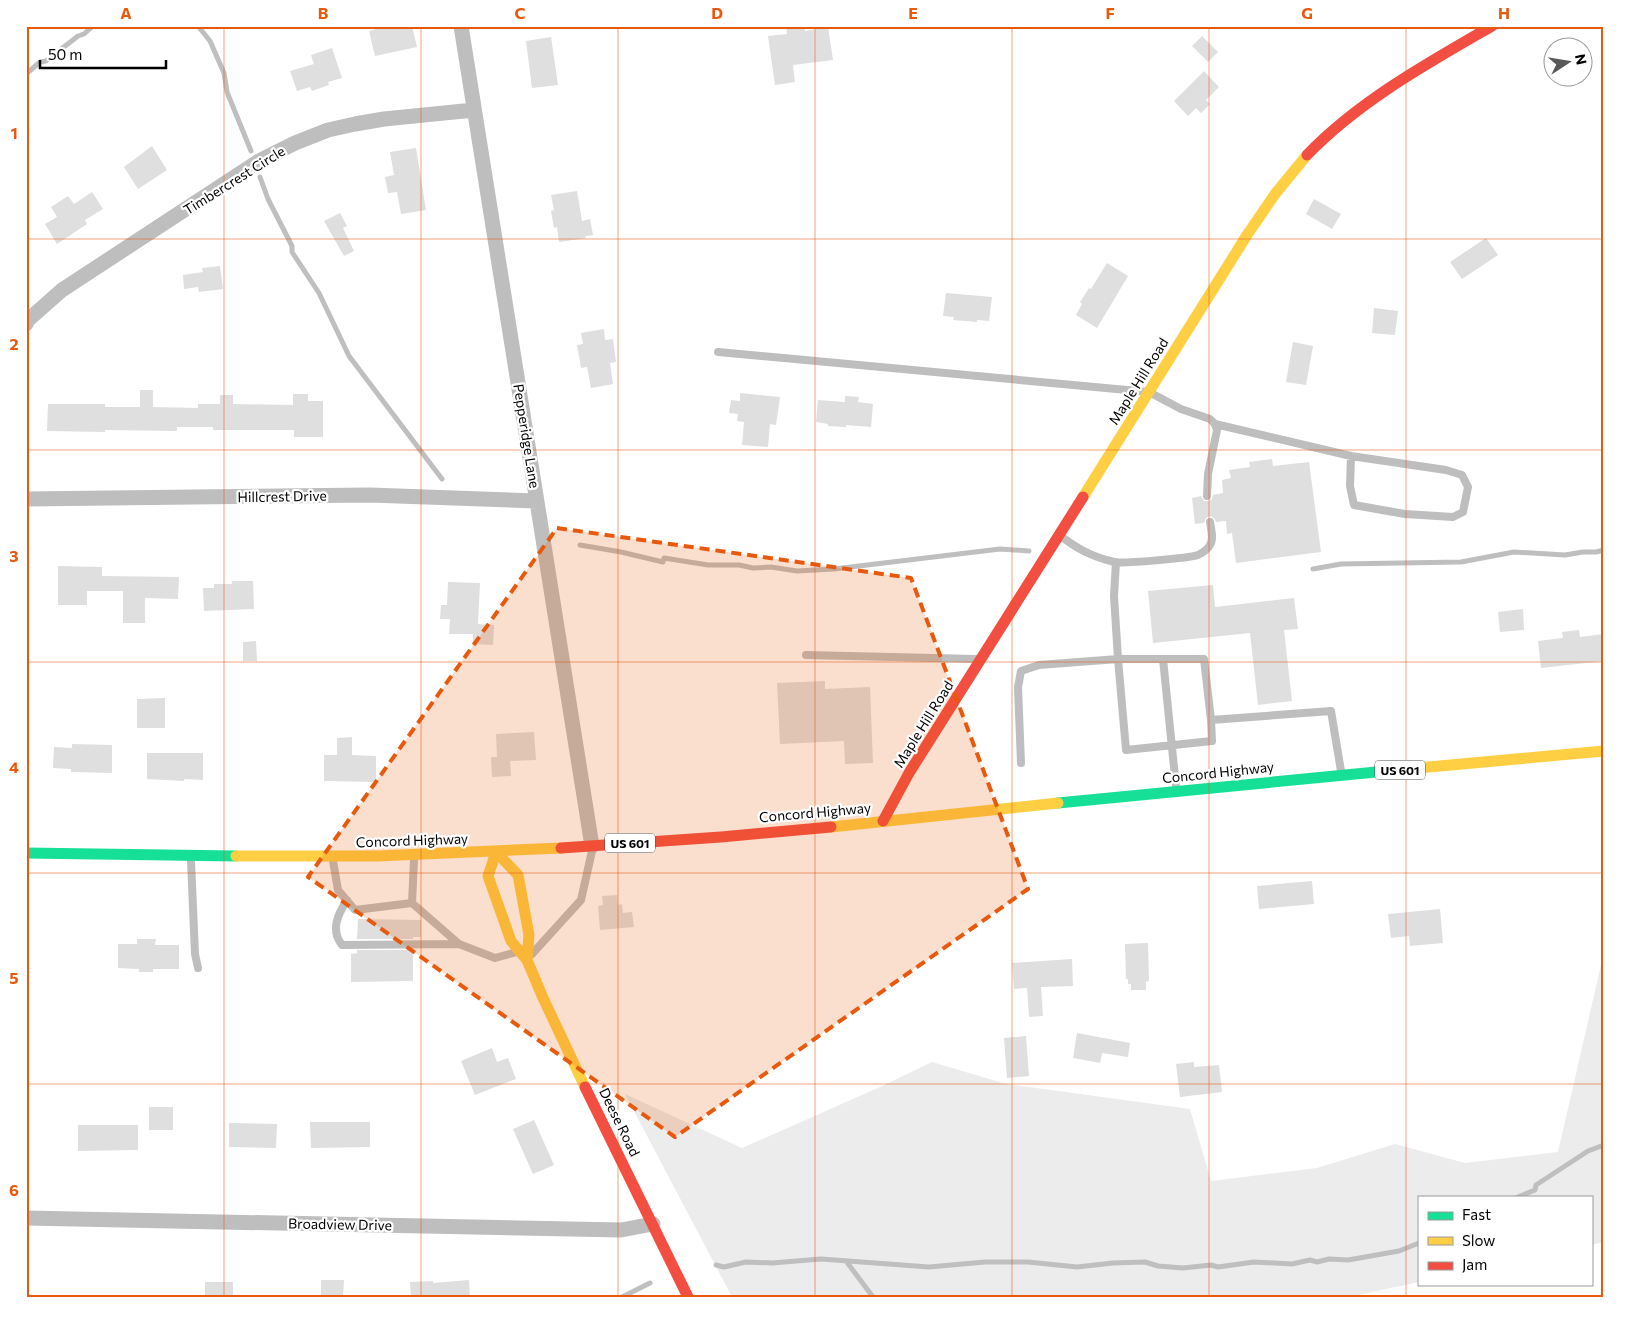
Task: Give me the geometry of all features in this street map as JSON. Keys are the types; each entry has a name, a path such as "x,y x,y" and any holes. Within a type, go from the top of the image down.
{"main road":[{"name":"Maple Hill Road","path":"883,821 909,773 1058,535 1265,208 1284,182 1331,131 1366,104 1406,77 1492,26"},
{"name":"Concord Highway","path":"26,853 332,857 496,852 592,846 883,821 1176,791 1604,751"},
{"name":"Deese Road","path":"523,955 530,935 518,875 496,852 488,876 511,941 523,955 570,1056 688,1297"}],"street":[{"name":"Pepperidge Lane","path":"461,26 592,846"},
{"name":"Timbercrest Circle","path":"26,324 28,320 62,290 259,162 295,143 328,130 355,124 384,119 474,110"},
{"name":"Hillcrest Drive","path":"26,500 370,495 537,501"},
{"name":"Broadview Drive","path":"26,1218 621,1230 653,1224"}],"lane":[{"path":"718,352 1148,392 1180,409 1210,420 1215,424 1351,456 1446,470 1462,476 1468,487 1463,512 1453,517 1405,514 1354,505 1350,486 1351,456"},
{"path":"1207,496 1208,474 1217,430 1215,424"},
{"path":"1058,535 1083,552 1116,562 1198,555 1210,546 1212,539 1210,522"},
{"path":"1021,763 1018,687 1021,670 1039,665 1118,659 1204,659 1212,740 1126,750 1118,659 1114,596 1116,562"},
{"path":"806,655 981,659"},
{"path":"1163,659 1176,791"},
{"path":"1211,720 1330,711 1342,775"},
{"path":"332,857 338,890 355,910 412,903 459,944 495,958 523,955 581,900 592,846"},
{"path":"412,903 414,855"},
{"path":"191,856 195,954 198,968"},
{"path":"346,900 337,916 337,939 342,945 459,944"}],"highlighted area":[{"path":"557,528 911,578 1028,889 675,1137 308,877"}],"shaded area":[{"path":"1604,952 1604,1242 1592,1245 1592,1196 1418,1196 1418,1282 1349,1297 732,1297 625,1094 742,1148 932,1062 1006,1084 1190,1109 1211,1181 1317,1168 1395,1144 1465,1163 1558,1152"}],"building":[{"path":"388,26 412,26 417,47 375,56 369,31"},
{"path":"786,26 804,26 805,31 828,27 833,60 793,65 795,82 775,85 768,36 787,34"},
{"path":"1202,36 1218,52 1208,62 1192,46"},
{"path":"551,37 558,85 532,88 526,41"},
{"path":"332,48 342,78 328,82 329,85 312,91 310,87 297,91 290,71 314,64 311,55"},
{"path":"1204,71 1219,87 1206,100 1210,104 1201,113 1196,108 1188,116 1174,101"},
{"path":"152,146 167,170 138,189 124,167"},
{"path":"416,148 426,210 401,214 397,192 388,193 385,177 394,175 390,152"},
{"path":"577,191 582,221 590,219 593,235 585,236 586,238 559,242 557,227 554,228 551,211 554,210 551,195"},
{"path":"92,192 103,209 85,220 87,224 57,244 45,224 57,217 51,207 68,196 74,204"},
{"path":"1314,199 1341,214 1332,229 1306,214"},
{"path":"340,213 347,226 343,228 354,251 344,256 324,221"},
{"path":"1486,238 1498,255 1462,279 1450,262"},
{"path":"1107,263 1128,276 1097,328 1076,315 1082,304 1080,302 1089,288 1091,289"},
{"path":"220,266 223,289 199,292 198,287 184,289 183,275 203,272 202,268"},
{"path":"946,293 992,297 989,321 953,320 954,317 943,316"},
{"path":"1374,308 1398,311 1395,335 1372,333"},
{"path":"604,329 605,340 613,339 616,362 610,363 613,384 591,388 587,367 581,368 577,345 583,344 581,333"},
{"path":"1293,342 1313,346 1306,385 1286,382"},
{"path":"140,390 153,390 153,407 198,408 198,404 220,404 220,395 233,395 233,404 293,405 293,394 308,394 308,401 323,401 323,437 294,437 294,430 213,430 213,427 177,427 177,431 47,431 48,404 105,404 105,407 140,407"},
{"path":"740,393 780,397 776,425 770,424 768,447 742,445 744,422 737,421 738,414 729,413 731,400 740,401"},
{"path":"845,396 859,397 858,402 873,404 871,427 828,426 828,424 816,422 818,400 845,402"},
{"path":"1272,459 1273,466 1309,462 1321,552 1236,563 1232,533 1227,534 1226,521 1216,522 1210,516 1206,518 1204,523 1195,524 1192,498 1201,496 1204,501 1209,501 1213,495 1223,493 1222,480 1231,478 1229,470 1250,467 1249,462"},
{"path":"58,566 102,567 102,576 179,577 178,599 145,598 145,623 123,623 123,591 87,591 87,605 58,605"},
{"path":"232,581 253,581 254,609 204,611 203,588 214,588 214,584 232,584"},
{"path":"448,582 480,583 478,624 494,625 493,645 473,644 473,634 449,634 450,619 440,619 441,605 447,605"},
{"path":"1213,585 1215,607 1294,598 1298,629 1284,630 1292,701 1258,705 1250,633 1153,643 1148,591"},
{"path":"1523,609 1524,630 1500,632 1498,612"},
{"path":"1579,630 1580,637 1604,634 1604,661 1541,668 1538,641 1563,638 1562,632"},
{"path":"256,641 257,661 243,661 243,642"},
{"path":"825,681 825,689 870,687 873,763 845,764 844,741 780,744 777,683"},
{"path":"165,698 165,728 137,728 137,699"},
{"path":"534,732 536,760 510,761 511,776 492,777 491,757 497,757 496,734"},
{"path":"352,737 352,755 376,756 376,782 324,781 324,755 337,755 337,738"},
{"path":"72,744 112,745 112,773 71,772 71,769 53,768 54,747 72,748"},
{"path":"147,753 203,753 203,780 147,779"},
{"path":"1312,881 1314,904 1259,909 1257,886"},
{"path":"617,895 618,905 622,904 623,913 632,912 634,927 600,930 598,906 603,905 602,896"},
{"path":"1440,909 1443,943 1410,946 1409,936 1391,938 1388,914"},
{"path":"358,919 421,920 421,937 413,937 413,939 357,939"},
{"path":"137,939 156,939 155,945 179,945 179,969 153,969 153,972 139,972 139,969 118,968 118,944 137,944"},
{"path":"1148,943 1149,981 1146,982 1146,990 1131,990 1131,984 1128,984 1128,979 1126,979 1125,944"},
{"path":"357,950 413,950 413,981 351,982 351,954 357,953"},
{"path":"1072,959 1073,986 1041,987 1043,1016 1029,1017 1027,988 1014,989 1012,963"},
{"path":"1077,1033 1130,1043 1128,1057 1102,1053 1100,1063 1073,1058"},
{"path":"1026,1036 1029,1076 1007,1078 1004,1038"},
{"path":"492,1048 497,1062 508,1058 516,1079 475,1095 461,1061"},
{"path":"1194,1062 1194,1067 1219,1065 1222,1092 1180,1097 1176,1064"},
{"path":"149,1107 173,1107 173,1130 149,1130"},
{"path":"534,1120 554,1165 533,1174 513,1129"},
{"path":"310,1122 370,1122 370,1147 311,1148"},
{"path":"229,1123 277,1124 276,1148 229,1147"},
{"path":"78,1125 138,1125 138,1150 78,1151"},
{"path":"321,1280 344,1280 343,1297 321,1297"},
{"path":"469,1280 470,1297 411,1297 410,1282 433,1281 433,1283"},
{"path":"205,1282 233,1282 233,1297 205,1297"}],"waterway":[{"path":"26,74 40,62 46,61 93,26"},
{"path":"198,26 210,41 224,73 227,92 251,151"},
{"path":"260,177 268,199 292,246 292,252 319,293 349,356 442,479"},
{"path":"580,545 663,562 664,558 708,565 739,565 753,568 771,567 797,571 834,569 1000,549 1029,551"},
{"path":"1313,569 1341,564 1461,562 1514,552 1565,555 1604,550"},
{"path":"1520,1196 1535,1190 1536,1185 1588,1151 1604,1145"},
{"path":"716,1265 724,1267 746,1262 772,1263 821,1259 929,1267 985,1262 1028,1262 1077,1267 1145,1262 1158,1266 1183,1268 1211,1265 1218,1267 1254,1262 1292,1264 1310,1260 1317,1262 1329,1259 1348,1260 1399,1251 1418,1243"},
{"path":"846,1261 873,1297"},
{"path":"622,1297 650,1283"}],"traffic: fast":[{"path":"1058,803 1407,769"},
{"path":"26,853 236,856"}],"traffic: slow":[{"path":"1083,497 1247,235 1275,194 1307,155"},
{"path":"1407,769 1604,751"},
{"path":"831,827 1058,803"},
{"path":"236,856 378,856 561,848"},
{"path":"527,960 529,935 518,875 496,852 488,876 511,941 527,960 585,1087"}],"traffic: jam":[{"path":"1307,155 1327,135 1372,100 1419,69 1492,26"},
{"path":"883,821 909,773 1083,497"},
{"path":"561,848 831,827"},
{"path":"585,1087 688,1297"}]}
